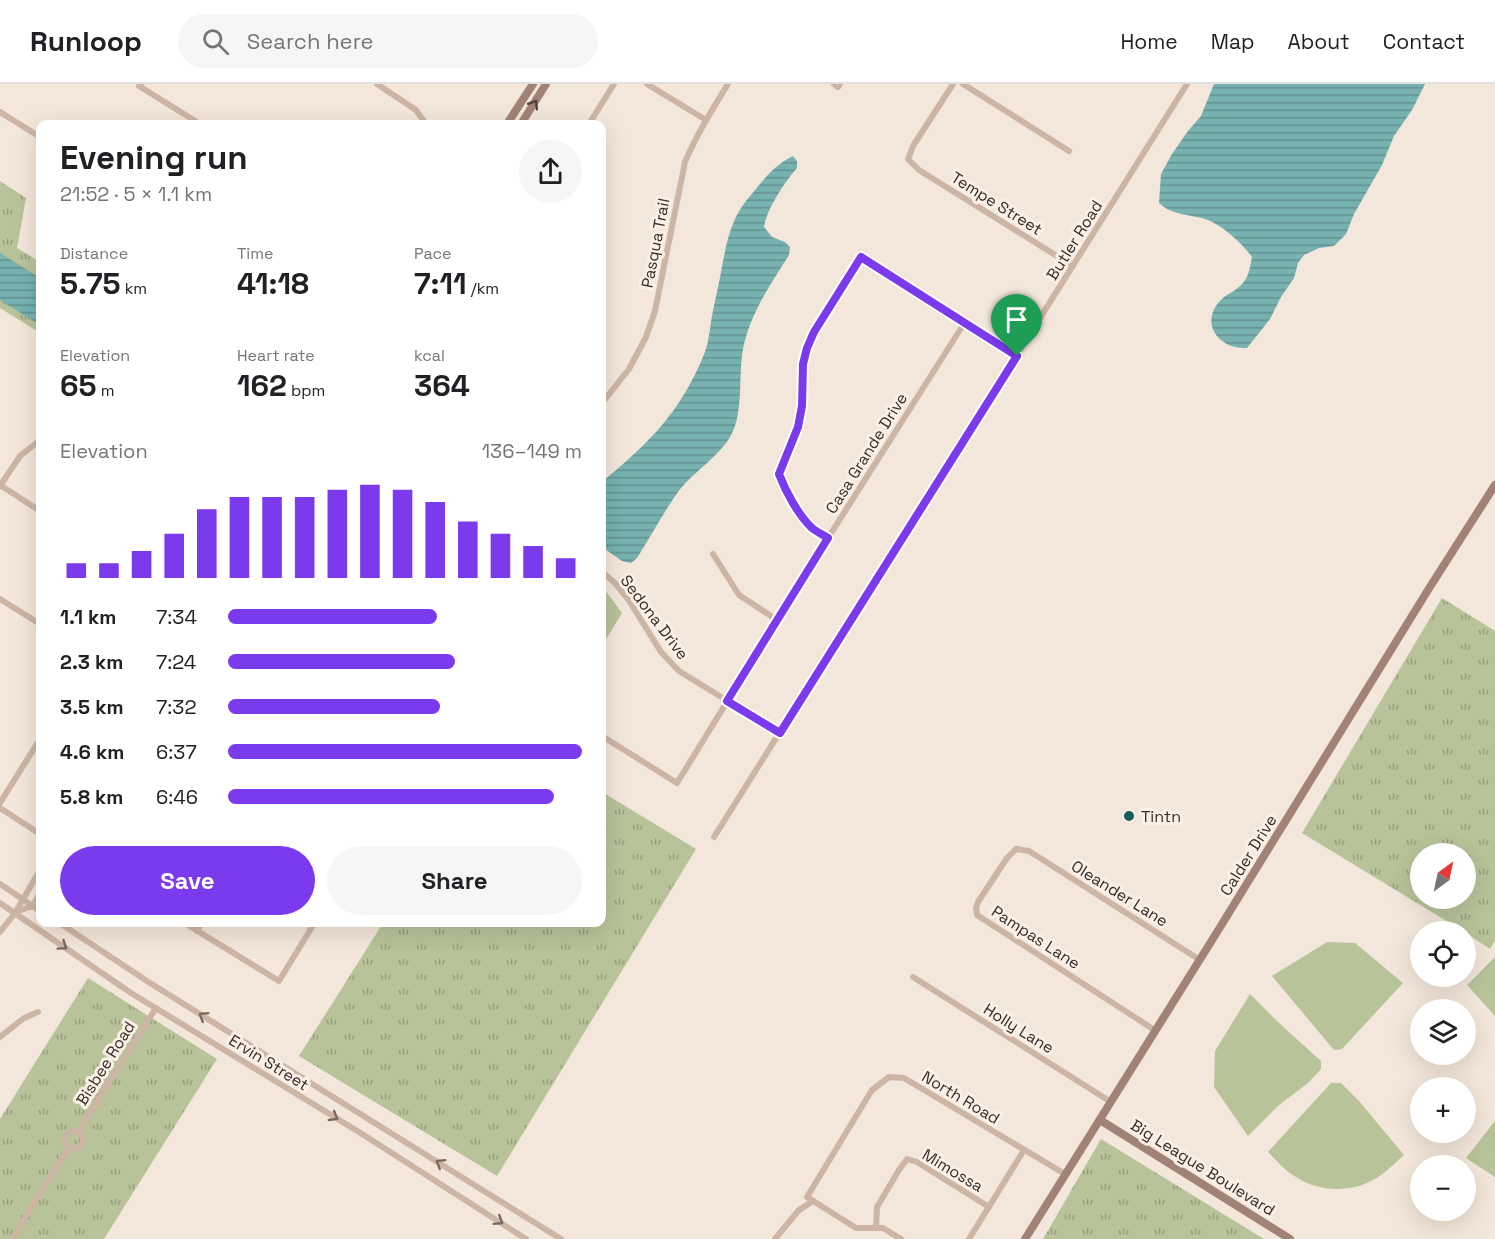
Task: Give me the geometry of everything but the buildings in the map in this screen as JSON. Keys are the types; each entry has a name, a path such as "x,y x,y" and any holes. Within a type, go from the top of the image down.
{"street":[{"path":"377,84 416,110 423,120"},
{"path":"510,120 533,84"},
{"path":"524,120 546,84"},
{"path":"592,120 614,84"},
{"path":"647,84 706,120"},
{"name":"Pasqua Trail","path":"606,398 629,369 646,337 655,311 685,162 693,143 728,84"},
{"name":"Tempe Street","path":"953,84 913,146 908,159 919,170 1073,266"},
{"path":"963,84 1069,151"},
{"name":"Butler Road","path":"714,837 1187,84"},
{"path":"140,85 194,120"},
{"path":"0,121 2,113 36,134"},
{"path":"828,538 805,521 783,485 779,474 798,427 802,406 803,364 807,348 814,332 861,257 1017,356"},
{"name":"Casa Grande Drive","path":"606,739 676,783 965,322"},
{"path":"36,443 20,456 0,486 36,508"},
{"name":"Calder Drive","path":"1025,1239 1495,485"},
{"path":"713,554 739,595 777,620"},
{"name":"Sedona Drive","path":"606,575 628,599 669,662 702,686 780,733"},
{"path":"0,608 2,600 36,621"},
{"path":"0,803 36,745"},
{"path":"0,808 36,831"},
{"name":"Pampas Lane","path":"1026,850 1016,849 1007,858 978,902 977,915 1156,1031"},
{"name":"Oleander Lane","path":"1026,850 1200,960"},
{"path":"0,932 36,876"},
{"path":"0,884 36,908"},
{"path":"15,912 33,906 36,900"},
{"name":"Ervin Street","path":"0,903 36,927"},
{"name":"Ervin Street","path":"36,927 131,993 359,1132 526,1239"},
{"name":"Ervin Street","path":"66,927 150,983 561,1239"},
{"path":"191,927 279,981 312,927"},
{"path":"197,931 199,927"},
{"name":"Holly Lane","path":"913,977 1111,1102"},
{"name":"Bisbee Road","path":"78,1132 156,1008"},
{"path":"0,1037 24,1018 38,1012"},
{"name":"North Road","path":"813,1201 807,1197 872,1090 889,1077 904,1078 1065,1174"},
{"name":"Big League Boulevard","path":"1100,1120 1290,1239"},
{"path":"69,1132 78,1132 82,1136 81,1145 77,1149 69,1148 65,1137 69,1132"},
{"path":"12,1239 69,1148"},
{"path":"969,1239 1024,1150"},
{"name":"Mimossa","path":"876,1228 877,1207 907,1159 917,1162 989,1207"},
{"path":"775,1239 799,1210 813,1201 856,1228 883,1228 902,1239"}],"green space":[{"path":"0,181 26,198 17,248 36,260 36,330 0,308"},
{"path":"606,591 622,613 606,639"},
{"path":"1442,598 1495,631 1495,941 1490,949 1476,940 1476,921 1447,921 1427,909 1476,909 1476,843 1410,843 1410,899 1302,833"},
{"path":"606,794 696,849 497,1176 299,1056 380,927 606,927"},
{"path":"1327,942 1355,943 1403,983 1342,1049 1334,1050 1272,976"},
{"path":"1495,957 1495,1016 1469,987 1476,987 1476,976"},
{"path":"88,978 217,1059 104,1239 0,1239 0,1119"},
{"path":"1250,994 1321,1061 1321,1069 1308,1083 1279,1105 1248,1136 1214,1087 1215,1051"},
{"path":"1331,1083 1341,1083 1404,1155 1377,1178 1349,1188 1330,1189 1312,1185 1288,1172 1268,1152"},
{"path":"1495,1121 1495,1177 1476,1165 1476,1155 1468,1155"},
{"path":"1101,1139 1264,1239 1043,1239"}],"water":[{"path":"1214,84 1425,84 1412,110 1394,136 1382,165 1354,214 1346,234 1334,246 1319,248 1304,255 1298,263 1294,278 1270,319 1247,348 1235,347 1224,342 1217,336 1211,321 1213,311 1219,302 1244,281 1249,272 1252,257 1220,226 1202,218 1176,213 1159,203 1161,174 1172,154 1201,116"},
{"path":"793,156 797,161 797,168 773,204 764,227 772,237 785,242 790,247 789,255 762,300 746,336 735,426 720,450 678,492 637,558 631,563 622,561 606,550 606,478 649,439 675,409 686,392 706,348 730,231 735,219 744,203 768,175"},
{"path":"0,253 36,276 36,322 0,300"}],"place":[{"name":"Tintn","path":"1129,816"}],"route":[{"path":"861,257 1017,356 780,733 727,701 828,538 805,521 783,485 779,474 798,427 802,406 803,364 807,348 814,332 861,257"}]}
